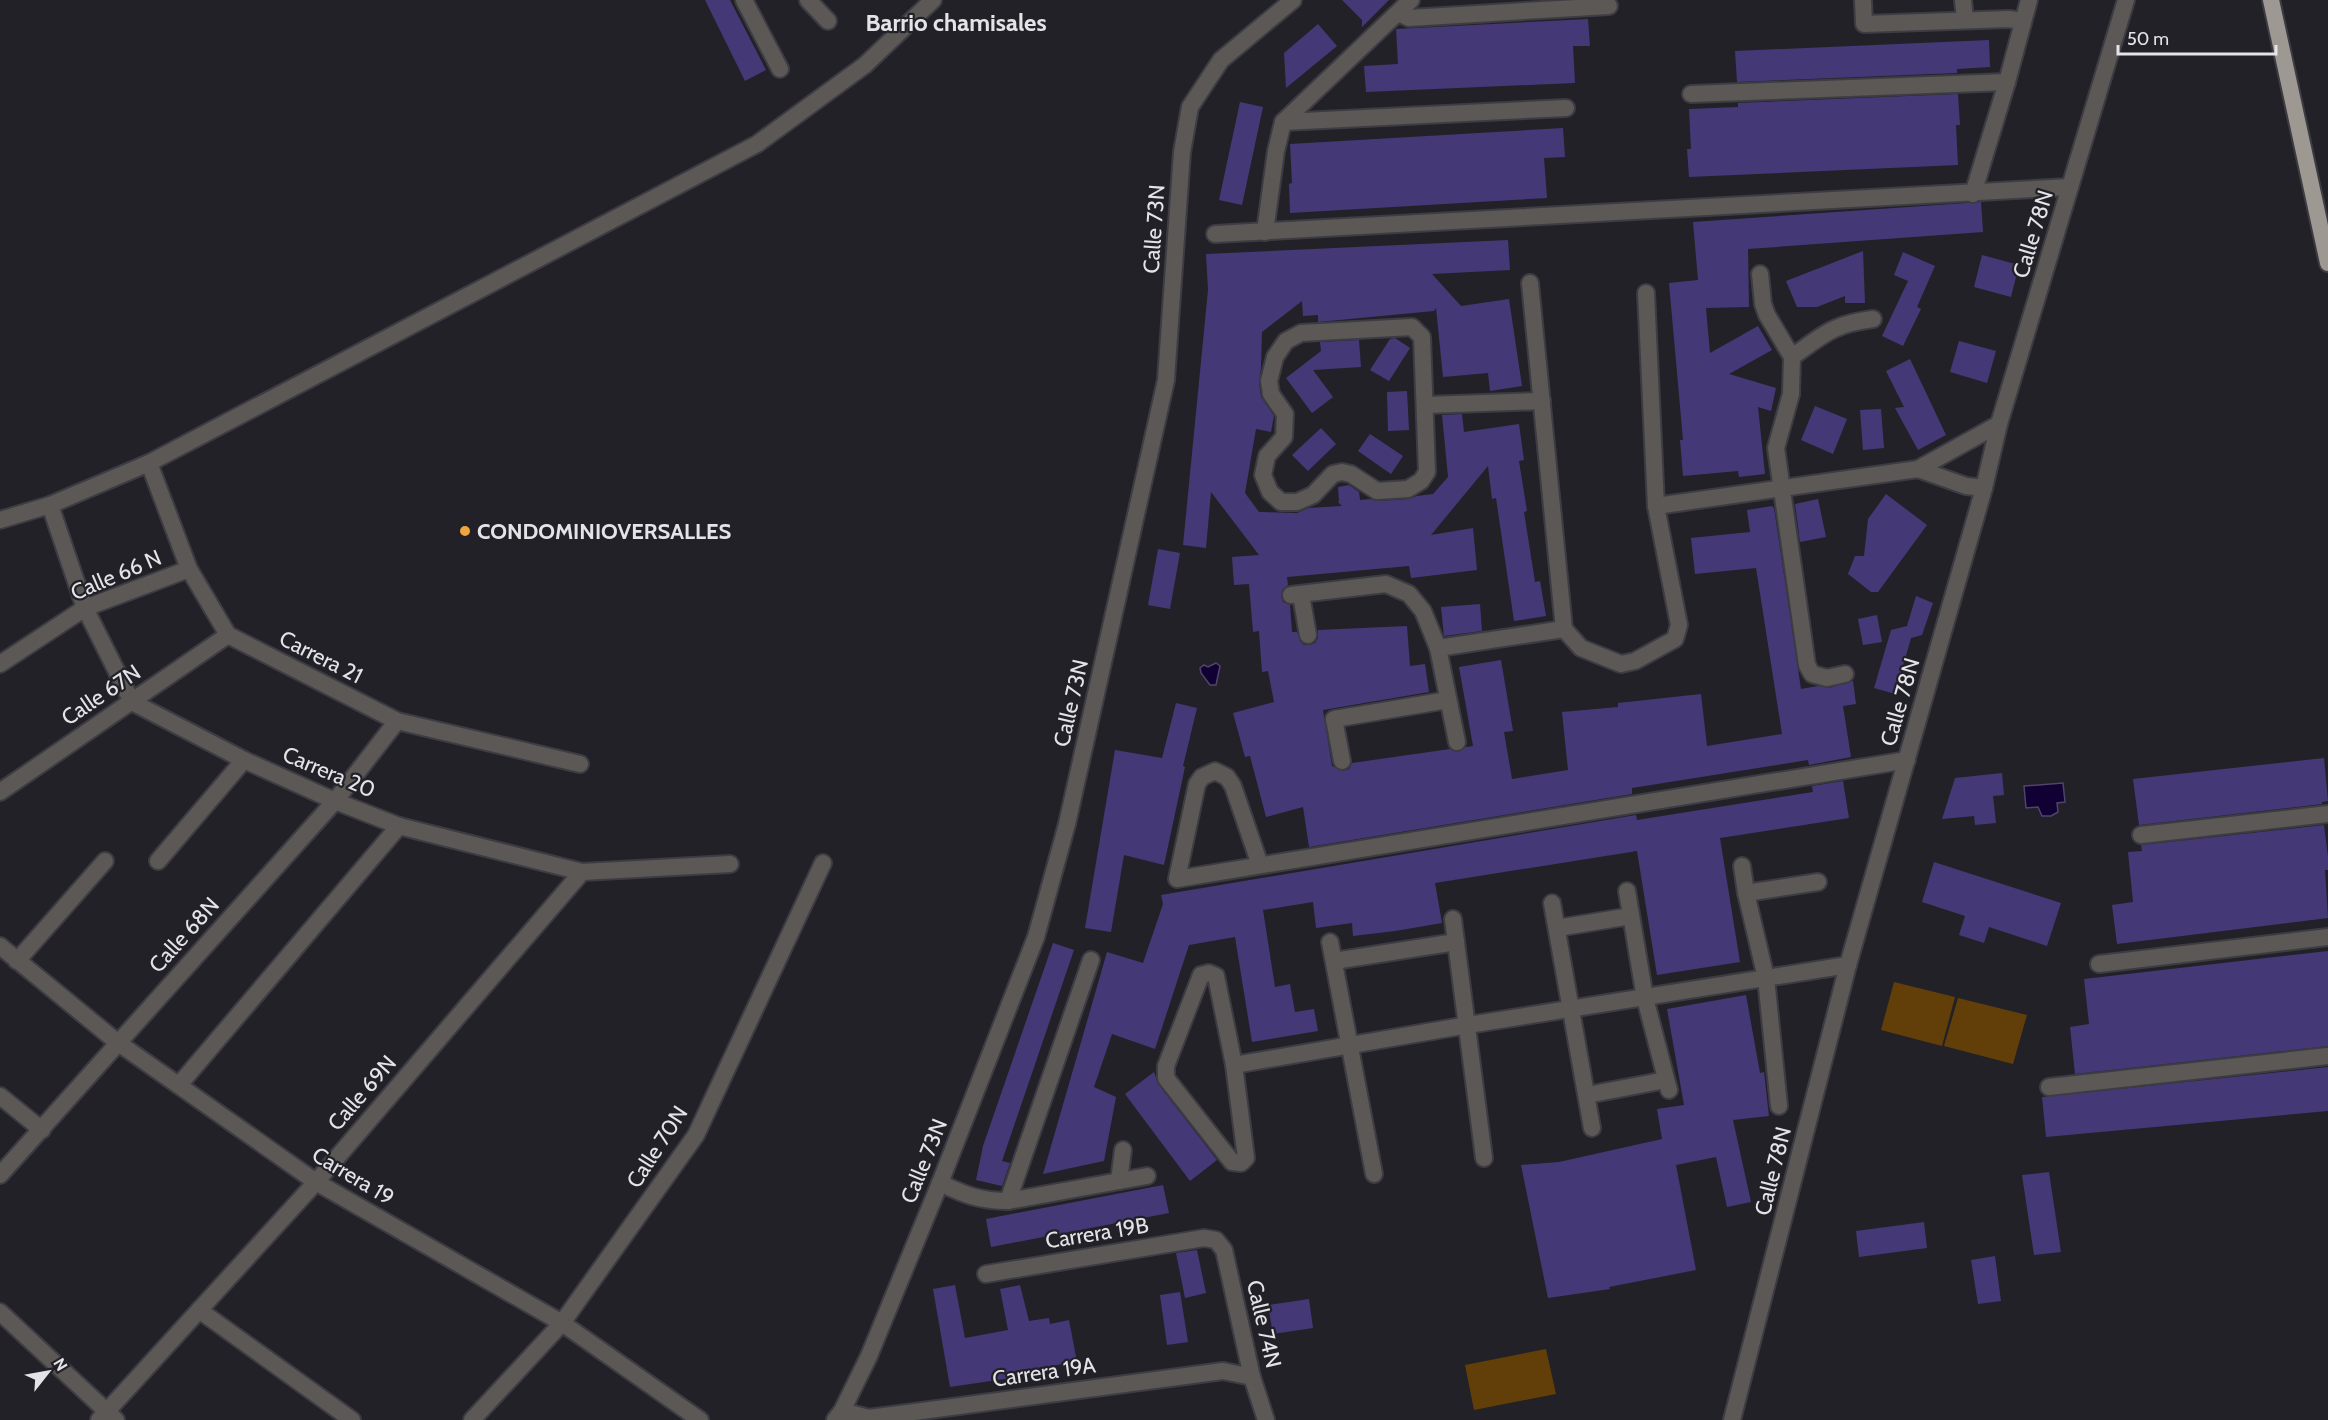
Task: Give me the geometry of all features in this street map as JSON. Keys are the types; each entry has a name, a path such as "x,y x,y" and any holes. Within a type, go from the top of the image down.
{"highway":[{"path":"2271,0 2328,263"}],"street":[{"path":"744,0 780,69"},
{"path":"808,0 828,21"},
{"path":"0,520 50,505 149,463 757,144 865,65 933,0"},
{"name":"Calle 73N","path":"838,1415 869,1356 940,1183 1036,937 1067,824 1166,380 1182,152 1190,107 1221,60 1293,0"},
{"path":"1265,232 1276,151 1283,122 1411,0"},
{"path":"1863,0 1864,24 2009,19 2022,21"},
{"path":"1963,0 1965,20"},
{"path":"1973,194 2029,0"},
{"name":"Calle 78N","path":"1732,1420 1848,965 1984,488 1999,424 2126,0"},
{"path":"1398,13 1409,18 1609,6"},
{"path":"1691,94 2007,82"},
{"path":"1283,122 1566,108"},
{"path":"1215,234 2070,187"},
{"path":"1760,274 1763,304 1767,315 1792,357 1791,394 1776,448 1807,665 1812,674 1827,678 1845,674"},
{"path":"1530,283 1564,629 1581,648 1621,664 1635,662 1675,639 1679,626 1656,506 1646,294"},
{"path":"1792,357 1832,329 1847,322 1873,319"},
{"path":"1412,327 1422,337 1426,405 1427,472 1421,481 1408,489 1377,491 1351,474 1342,472 1333,474 1313,495 1297,502 1281,502 1270,492 1263,475 1268,456 1284,437 1285,414 1272,394 1269,381 1275,357 1286,341 1300,333 1412,327"},
{"path":"1426,405 1542,401"},
{"path":"1656,506 1918,469 1999,424"},
{"path":"149,463 189,569 228,635"},
{"path":"1918,469 1966,486 1984,488"},
{"path":"50,505 85,609 132,702"},
{"name":"Calle 66 N","path":"0,664 85,609 189,569"},
{"path":"1308,635 1296,595 1386,584 1409,594 1423,611 1438,648 1457,742"},
{"path":"1438,648 1564,629"},
{"name":"Calle 67N","path":"0,792 228,635"},
{"name":"Carrera 21","path":"228,635 397,721 580,764"},
{"path":"1342,761 1334,719 1448,700"},
{"name":"Carrera 20","path":"132,702 244,760 335,801 399,826 582,872 730,864"},
{"name":"Calle 68N","path":"0,1175 335,801 397,721"},
{"path":"158,861 244,760"},
{"path":"1260,865 1233,786 1227,777 1215,771 1202,777 1197,784 1177,879 1907,760"},
{"path":"2140,835 2328,814"},
{"path":"179,1085 399,826"},
{"path":"17,961 105,861"},
{"name":"Calle 70N","path":"472,1420 562,1323 696,1135 823,863"},
{"path":"1742,866 1766,978 1779,1106"},
{"name":"Calle 69N","path":"107,1417 316,1182 582,872"},
{"path":"1746,893 1818,882"},
{"path":"1587,1095 1668,1085 1645,998 1627,891"},
{"path":"1552,903 1592,1128"},
{"path":"1557,928 1631,916"},
{"path":"1453,919 1484,1158"},
{"path":"2098,964 2328,937"},
{"path":"1330,942 1374,1174"},
{"path":"1334,961 1456,942"},
{"name":"Carrera 19","path":"0,946 117,1042 316,1182 562,1323 694,1416"},
{"path":"1008,1202 1091,960"},
{"path":"1234,1065 1468,1025 1848,965"},
{"path":"1209,973 1216,976 1234,1065 1246,1158 1241,1163 1232,1162 1166,1078 1166,1066 1201,975 1209,973"},
{"path":"2049,1086 2328,1056"},
{"path":"0,1096 42,1130"},
{"path":"1119,1181 1123,1150"},
{"path":"940,1183 968,1197 1008,1202 1147,1176"},
{"name":"Carrera 19B","path":"986,1274 1204,1238 1216,1240"},
{"name":"Calle 74N","path":"1216,1240 1224,1250 1252,1377 1266,1420"},
{"path":"200,1310 352,1420"},
{"path":"0,1312 107,1417"},
{"name":"Carrera 19A","path":"838,1415 869,1418 1223,1371 1252,1377"}],"shaded area":[{"path":"1216,663 1220,666 1216,685 1210,685 1200,668"},
{"path":"2063,783 2065,802 2057,803 2058,812 2051,816 2042,816 2038,807 2026,808 2024,786"},
{"path":"1894,982 1955,997 1942,1046 1881,1030"},
{"path":"1958,998 2027,1015 2013,1064 1944,1046"},
{"path":"1546,1349 1556,1394 1474,1410 1465,1365"}],"building":[{"path":"705,0 730,0 766,70 745,81"},
{"path":"1342,0 1389,0 1362,27 1362,20"},
{"path":"1588,19 1590,46 1573,46 1575,83 1366,92 1364,66 1398,64 1396,29"},
{"path":"1318,24 1337,46 1286,88 1284,53"},
{"path":"1989,40 1990,67 1957,69 1957,73 1737,82 1735,51"},
{"path":"1958,94 1960,125 1956,125 1958,165 1689,177 1687,149 1691,149 1689,109 1738,107 1738,103"},
{"path":"1240,102 1263,107 1242,205 1219,200"},
{"path":"1563,128 1565,157 1544,158 1547,198 1290,213 1289,184 1292,183 1290,144"},
{"path":"1981,202 1983,232 1748,249 1749,307 1706,308 1710,353 1758,326 1772,350 1729,374 1776,388 1771,411 1758,407 1765,474 1739,477 1738,471 1683,476 1680,440 1683,440 1669,283 1698,280 1693,222"},
{"path":"1508,240 1510,270 1432,274 1461,306 1509,299 1522,386 1490,391 1488,373 1443,377 1436,308 1434,311 1318,322 1318,315 1303,316 1302,301 1262,332 1259,383 1261,397 1274,416 1271,432 1256,429 1245,493 1259,512 1297,513 1309,508 1342,506 1338,502 1338,487 1349,485 1359,492 1360,500 1409,499 1433,494 1448,477 1442,415 1462,414 1464,432 1519,424 1524,460 1519,461 1527,511 1524,512 1535,582 1540,581 1546,616 1514,621 1496,498 1492,499 1488,466 1431,535 1473,528 1477,570 1411,578 1409,566 1287,577 1288,585 1282,590 1281,597 1283,602 1290,605 1292,632 1297,632 1304,645 1315,643 1318,630 1407,626 1410,666 1425,664 1429,692 1323,710 1332,766 1343,771 1349,769 1352,763 1450,749 1458,752 1473,746 1459,667 1501,660 1513,731 1504,732 1512,779 1568,770 1562,712 1618,707 1618,703 1701,694 1707,746 1782,734 1756,568 1695,574 1691,538 1750,532 1747,510 1772,506 1801,689 1818,686 1829,688 1853,681 1856,704 1843,706 1851,757 1809,765 1808,760 1632,788 1632,794 1309,847 1303,807 1266,817 1250,756 1245,757 1233,713 1274,702 1268,671 1262,672 1259,631 1253,632 1249,584 1234,585 1232,557 1259,555 1211,492 1206,548 1183,545 1208,290 1206,254"},
{"path":"1863,251 1865,303 1845,303 1845,296 1817,307 1797,307 1786,281"},
{"path":"1903,252 1935,266 1917,307 1921,309 1903,346 1882,336 1908,281 1894,275"},
{"path":"1982,255 2019,265 2011,297 1974,287"},
{"path":"1395,338 1410,348 1389,381 1370,370 1390,339"},
{"path":"1359,340 1361,367 1313,370 1333,397 1312,413 1286,378 1321,351 1320,342"},
{"path":"1959,341 1996,351 1987,383 1950,372"},
{"path":"1910,359 1946,435 1918,450 1895,408 1904,407 1886,371"},
{"path":"1407,391 1409,430 1388,431 1387,392"},
{"path":"1815,406 1847,419 1833,454 1801,440"},
{"path":"1881,409 1884,448 1863,450 1860,410"},
{"path":"1321,428 1336,444 1308,471 1292,455"},
{"path":"1370,434 1403,456 1391,474 1358,451"},
{"path":"1886,494 1927,525 1878,592 1871,592 1848,574 1855,556 1864,556 1868,519"},
{"path":"1818,499 1826,537 1800,542 1795,504"},
{"path":"1158,549 1180,553 1170,609 1148,605"},
{"path":"1916,596 1933,603 1922,635 1911,638 1895,694 1874,688 1891,630 1907,626"},
{"path":"1480,604 1482,631 1444,636 1441,607"},
{"path":"1877,615 1882,642 1863,645 1858,619"},
{"path":"1176,703 1197,708 1164,865 1124,855 1111,932 1085,928 1115,750 1162,758"},
{"path":"2324,758 2328,801 2322,804 2139,825 2133,779"},
{"path":"2002,773 2004,795 1993,796 1996,823 1975,825 1974,816 1942,819 1955,778"},
{"path":"1843,781 1849,818 1720,838 1740,962 1657,975 1637,851 1435,883 1442,923 1395,931 1353,936 1352,923 1316,928 1313,902 1263,910 1275,987 1290,984 1295,1012 1314,1009 1318,1031 1252,1042 1235,937 1189,945 1155,1049 1112,1034 1094,1087 1116,1097 1104,1161 1043,1174 1107,952 1143,963 1163,904 1161,895 1636,815 1637,820 1813,792 1812,786"},
{"path":"2324,825 2328,857 2328,870 2325,870 2328,918 2117,944 2112,905 2133,902 2128,852 2142,851 2141,845"},
{"path":"1934,862 2061,903 2047,946 1989,927 1984,943 1959,935 1965,916 1922,902"},
{"path":"1053,943 1074,950 1002,1161 1010,1163 1002,1186 976,1180 983,1146"},
{"path":"2328,951 2328,1046 2075,1074 2070,1027 2089,1024 2084,979"},
{"path":"1746,995 1760,1073 1764,1072 1769,1116 1733,1120 1751,1202 1727,1207 1716,1157 1676,1165 1696,1270 1609,1287 1610,1289 1548,1298 1521,1165 1559,1162 1662,1139 1657,1109 1684,1105 1667,1009"},
{"path":"2328,1067 2328,1111 2046,1137 2042,1097"},
{"path":"1154,1072 1158,1084 1217,1160 1190,1181 1125,1094"},
{"path":"2049,1172 2061,1252 2034,1255 2022,1175"},
{"path":"1163,1185 1169,1213 991,1247 986,1219"},
{"path":"1924,1222 1927,1248 1859,1257 1856,1231"},
{"path":"1197,1250 1206,1293 1185,1298 1176,1253"},
{"path":"1995,1256 2001,1301 1978,1304 1971,1260"},
{"path":"955,1285 965,1338 1008,1330 1000,1289 1020,1285 1029,1321 1049,1318 1050,1324 1069,1320 1077,1362 1010,1372 1011,1378 950,1387 933,1289"},
{"path":"1180,1292 1188,1342 1167,1345 1160,1295"},
{"path":"1309,1299 1313,1328 1273,1334 1268,1305"}],"place":[{"name":"CONDOMINIOVERSALLES","path":"465,531"}],"district":[{"name":"Barrio chamisales","path":"956,22"}]}
